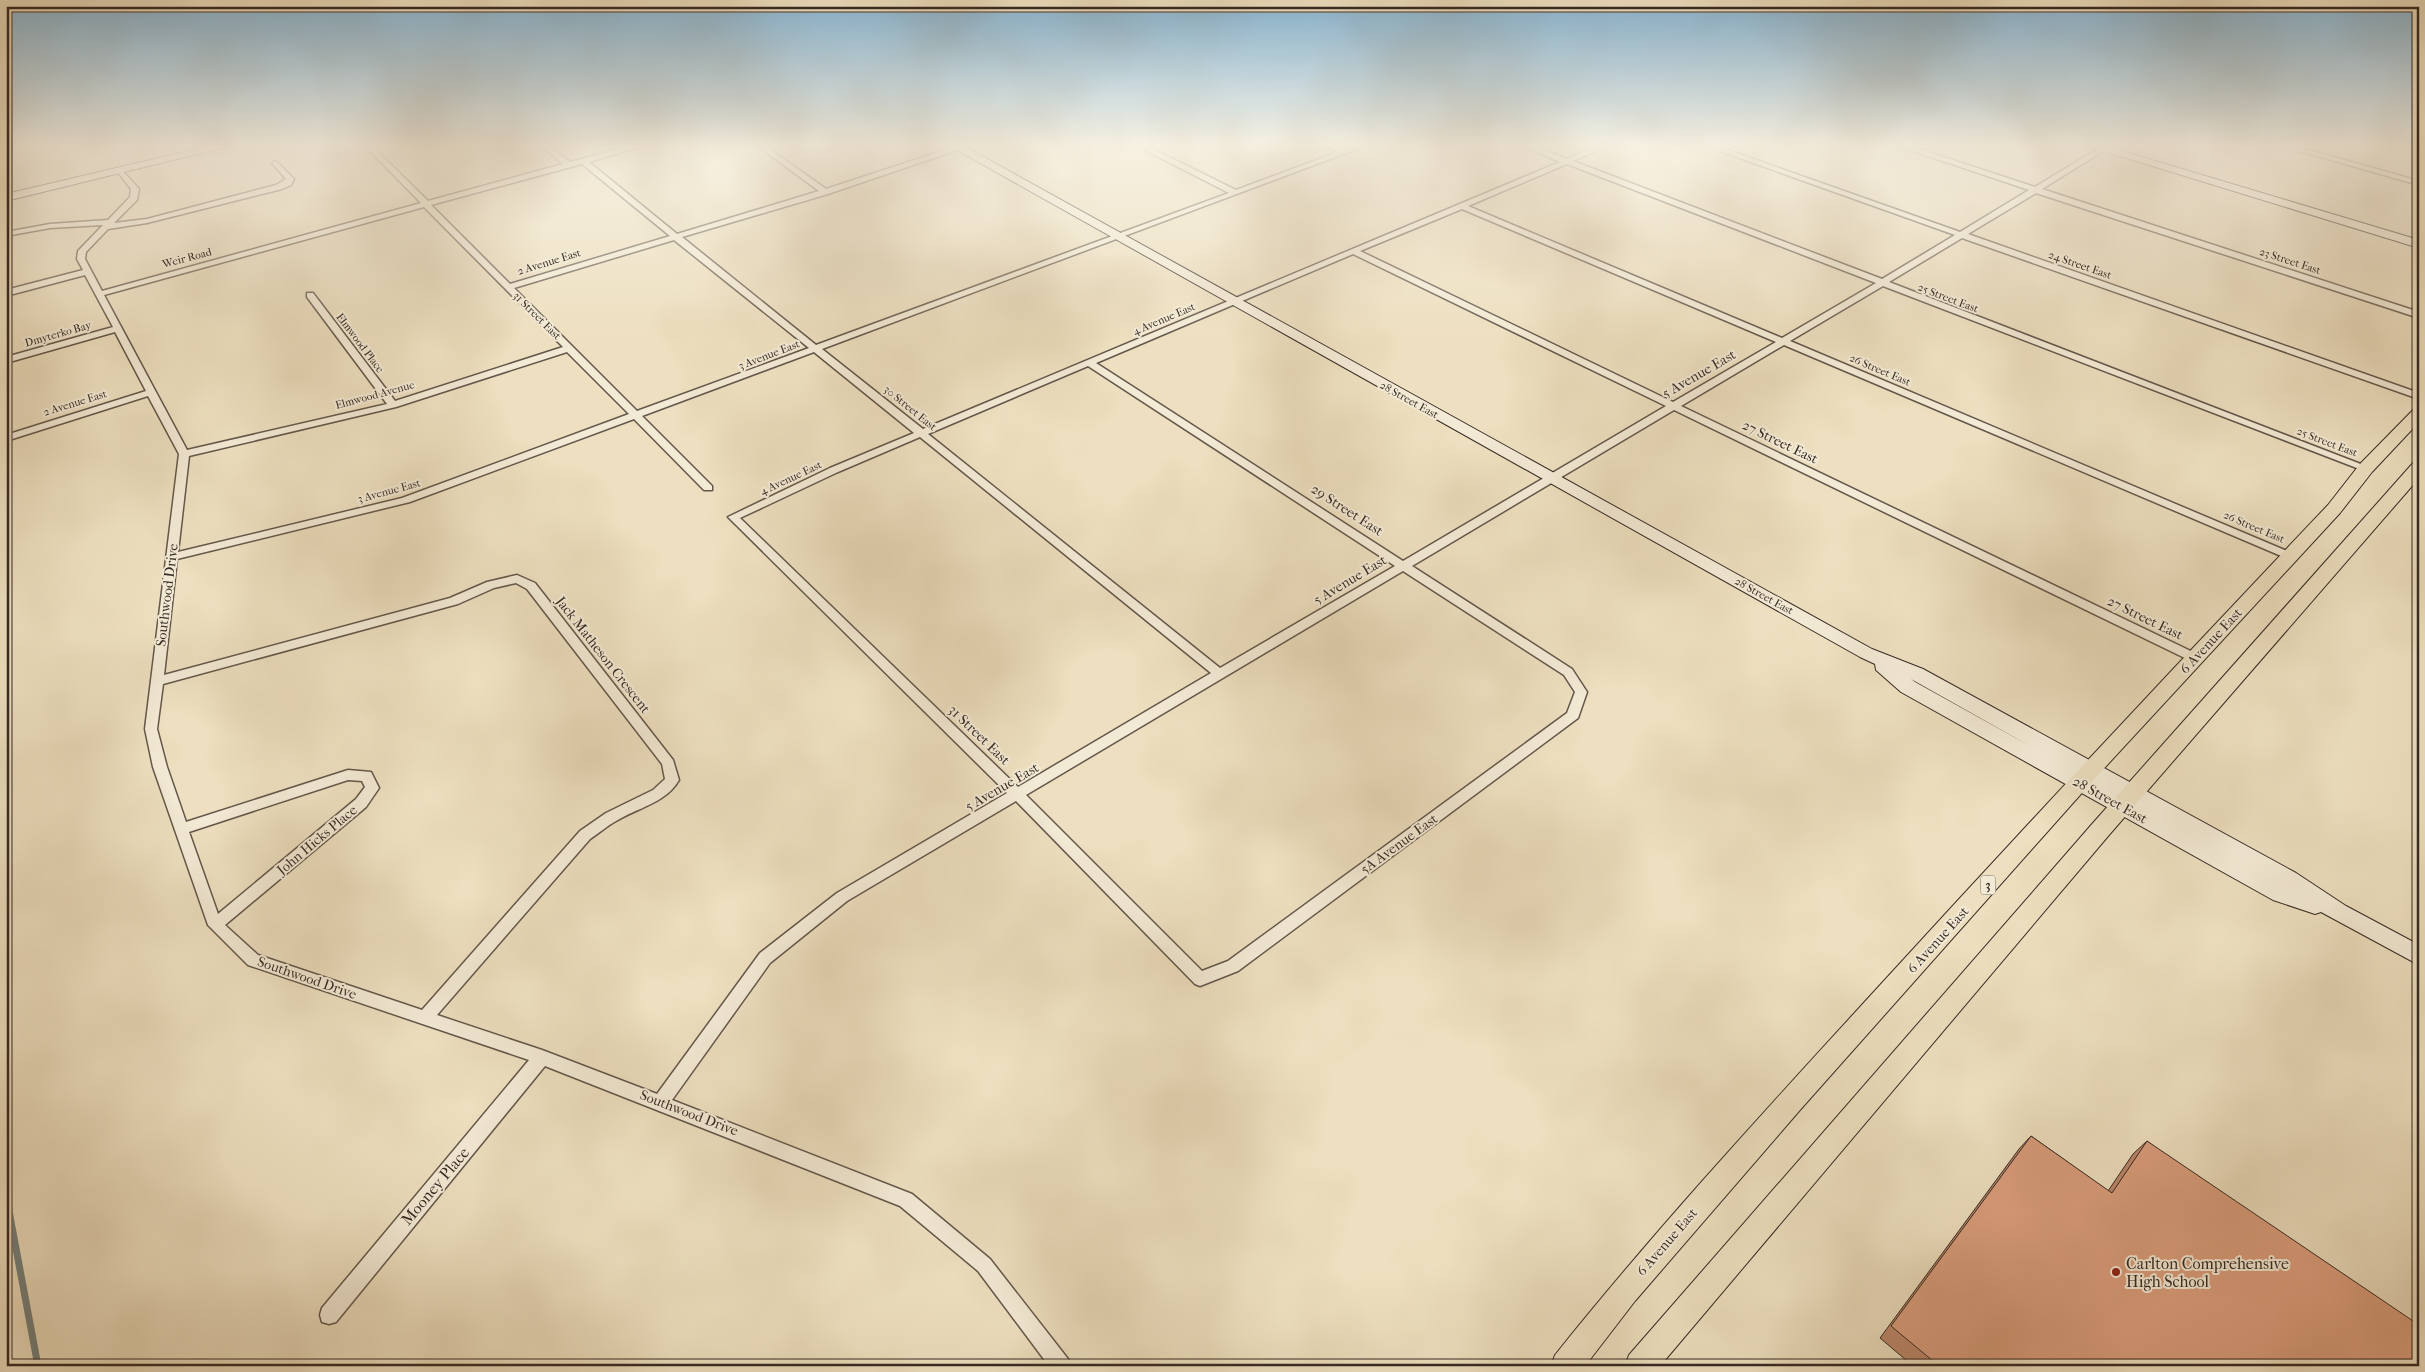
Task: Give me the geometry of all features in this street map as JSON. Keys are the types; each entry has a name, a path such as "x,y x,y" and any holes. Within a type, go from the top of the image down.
{"main road":[{"name":"6 Avenue East","path":"1566,1366 1631,1284 1791,1101 2084,776 2334,509 2366,468 2419,412"},
{"path":"1640,1366 2126,800 2419,467"}],"street":[{"path":"122,209 82,251 81,259 116,329 184,454"},
{"path":"6,234 50,226 147,221 194,209"},
{"name":"Weir Road","path":"99,294 407,209"},
{"name":"31 Street East","path":"430,209 708,488"},
{"name":"30 Street East","path":"641,209 1062,543 1221,675"},
{"name":"2 Avenue East","path":"508,287 768,209"},
{"name":"28 Street East","path":"1070,209 1551,479 1866,653 1908,687 2084,776 2281,894 2338,912 2419,956"},
{"name":"3 Avenue East","path":"172,557 406,500 1192,209"},
{"name":"4 Avenue East","path":"734,517 834,470 1455,209"},
{"name":"26 Street East","path":"1469,209 2290,556"},
{"name":"25 Street East","path":"1688,209 2366,468"},
{"name":"24 Street East","path":"1885,209 2419,396"},
{"name":"5 Avenue East","path":"661,1102 765,958 842,897 1018,795 2006,209"},
{"name":"23 Street East","path":"2092,209 2419,315"},
{"path":"2305,209 2419,244"},
{"name":"27 Street East","path":"1353,251 2196,658"},
{"path":"6,293 86,272"},
{"name":"Elmwood Place","path":"310,295 392,405"},
{"name":"Dmyterko Bay","path":"6,360 116,329"},
{"name":"Elmwood Avenue","path":"184,454 392,405 569,348"},
{"name":"29 Street East","path":"1089,363 1405,565 1568,672 1581,692"},
{"name":"2 Avenue East","path":"6,438 151,392"},
{"name":"Southwood Drive","path":"184,454 151,729 160,767 215,925 252,960 542,1056 906,1200 984,1265 1061,1366"},
{"name":"31 Street East","path":"734,517 1018,795 1200,978"},
{"name":"Jack Matheson Crescent","path":"157,681 454,601 492,585 517,580 531,586 668,763 672,780 658,794 611,817 585,835 425,1018"},
{"name":"5A Avenue East","path":"1200,978 1233,966 1574,715 1581,692"},
{"name":"John Hicks Place","path":"181,829 348,774 366,776 372,788 361,803 215,925"},
{"name":"Mooney Place","path":"329,1315 542,1056"}],"building":[{"name":"Carlton Comprehensive High School","path":"2031,1136 2112,1193 2147,1141 2419,1325 2419,1366 1939,1366 1891,1326"}],"waterway":[{"path":"6,1195 38,1366"}],"place":[{"name":"Carlton Comprehensive High School","path":"2116,1272"}]}
